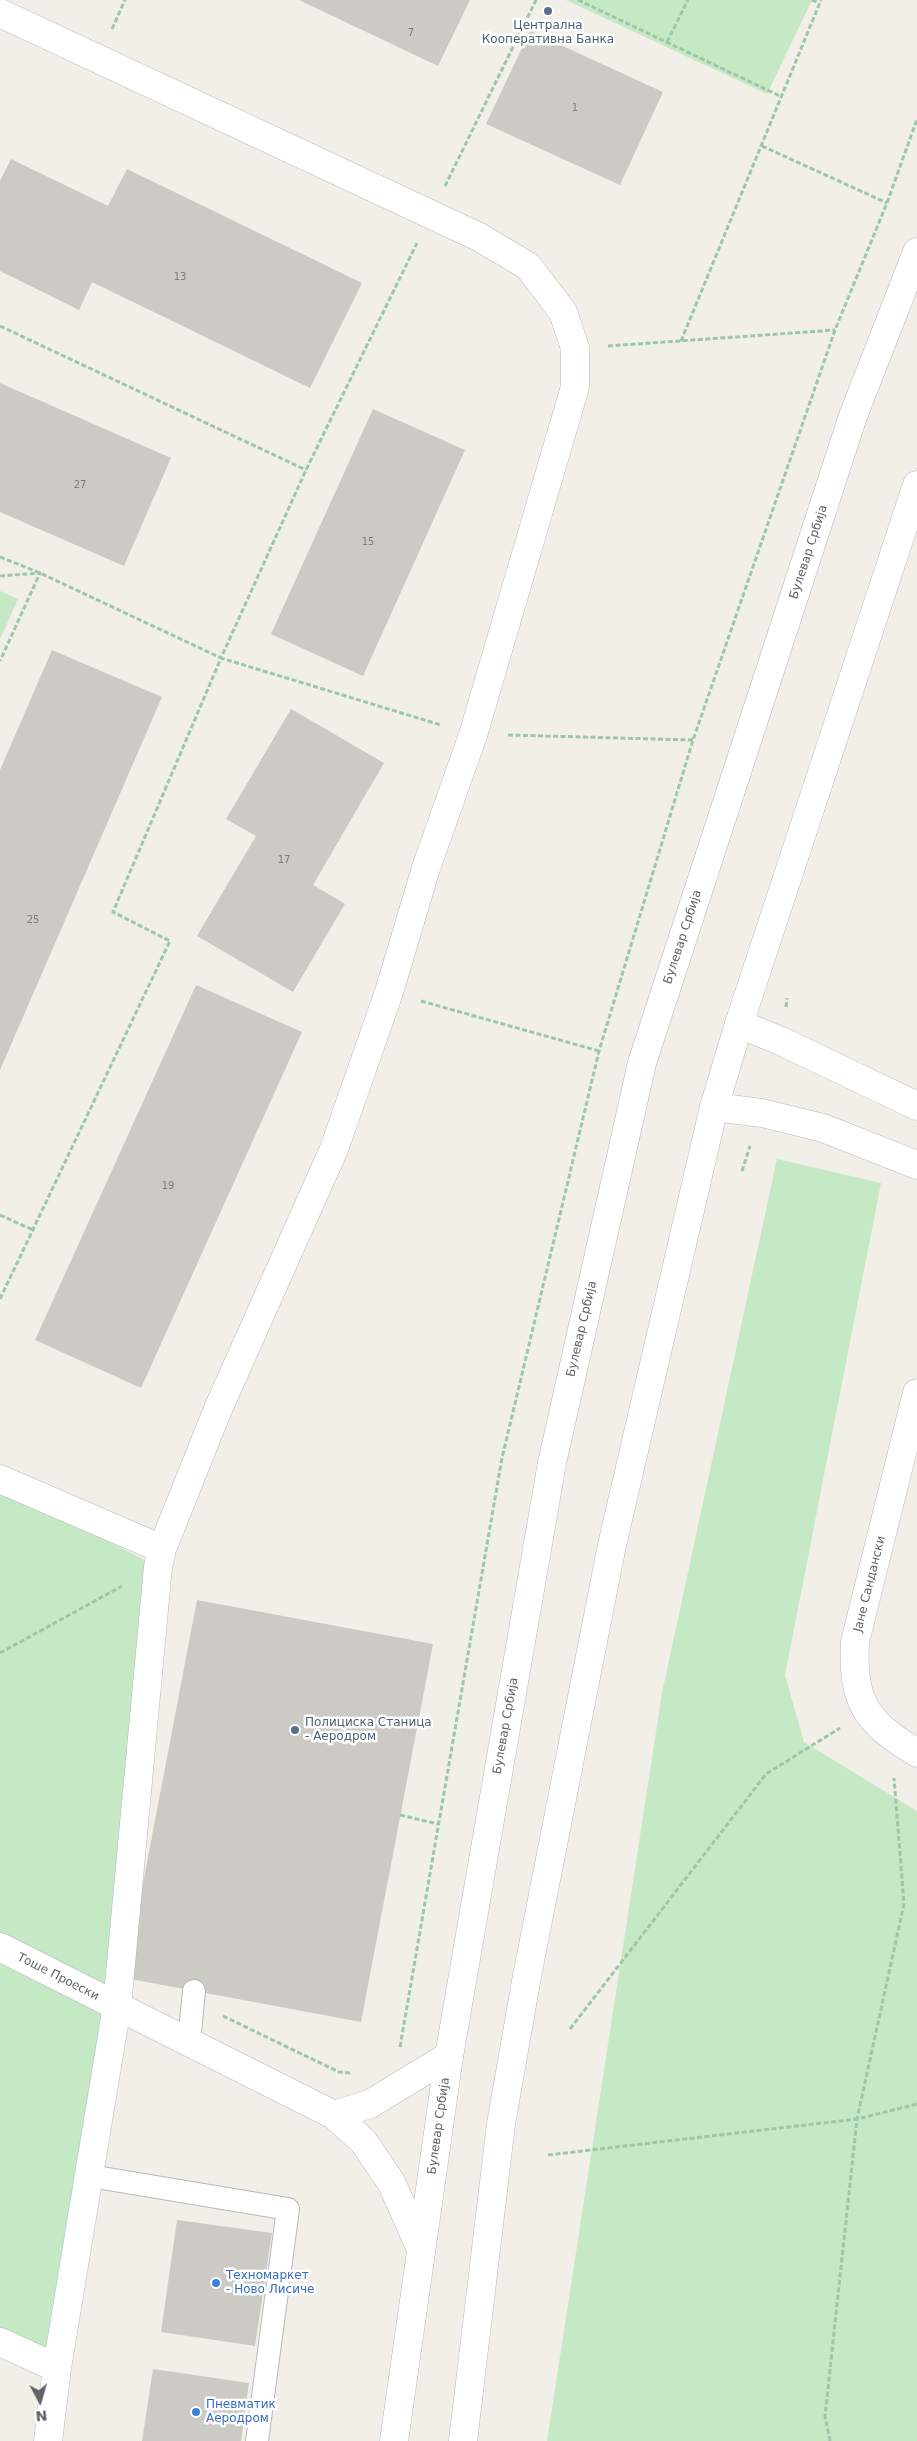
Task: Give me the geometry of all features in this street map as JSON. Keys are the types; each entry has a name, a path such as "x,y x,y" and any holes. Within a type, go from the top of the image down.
{"street":[{"path":"0,13 430,216 479,237 528,266 563,312 575,348 575,387 472,734 426,868 389,992 334,1149 218,1409 160,1558 117,2006 57,2368 48,2441"},
{"name":"Булевар Србија","path":"394,2441 449,2056 552,1463 642,1063 853,416 917,252"},
{"path":"463,2441 500,2131 527,1976 612,1545 714,1107 739,1024 917,485"},
{"path":"739,1024 781,1041 917,1106"},
{"path":"714,1107 762,1112 823,1128 917,1165"},
{"name":"Јане Сандански","path":"917,1393 855,1642 854,1660 858,1686 866,1712 890,1737 917,1753"},
{"path":"0,1479 160,1558"},
{"name":"Тоше Проески","path":"0,1947 334,2115 363,2141 391,2182 421,2249"},
{"path":"334,2115 370,2104 449,2056"},
{"path":"0,2342 57,2368"}],"lane":[{"path":"189,2042 194,1996"},
{"path":"90,2176 288,2209 257,2441"}],"path":[{"path":"0,1299 170,941 113,912 221,658 306,470 536,0"},
{"path":"578,0 782,97"},
{"path":"667,42 688,0"},
{"path":"681,341 820,2 812,0"},
{"path":"575,348 836,330 887,203 917,119"},
{"path":"762,146 887,203"},
{"path":"0,326 306,470"},
{"path":"0,557 40,573 221,658 472,734 693,740"},
{"path":"0,576 40,573"},
{"path":"0,661 40,573"},
{"path":"389,992 599,1051"},
{"path":"0,1215 33,1230"},
{"path":"0,1653 160,1558"},
{"path":"570,2029 766,1774 866,1712"},
{"path":"830,2441 825,2416 857,2119 904,1904 890,1737"},
{"path":"400,1815 438,1824"},
{"path":"194,1996 321,2064 339,2072 353,2073"},
{"path":"548,2155 857,2119 917,2104"}],"green space":[{"path":"566,0 812,0 767,94"},
{"path":"0,591 18,599 0,639"},
{"path":"777,1159 881,1183 785,1675 804,1742 917,1811 917,2441 547,2441 662,1693"},
{"path":"0,1485 158,1567 57,2368 0,2348"}],"building":[{"path":"299,0 470,0 438,66"},
{"path":"530,31 663,92 620,185 486,124"},
{"path":"11,159 108,206 127,169 362,283 310,388 92,282 79,310 0,271 0,181"},
{"path":"0,383 171,458 124,566 0,512"},
{"path":"373,409 465,450 363,676 271,634"},
{"path":"52,650 162,697 0,1070 0,770"},
{"path":"291,709 384,763 313,885 345,904 293,992 197,936 256,836 226,819"},
{"path":"196,985 302,1032 141,1388 35,1340"},
{"name":"Полициска Станица - Аеродром","path":"197,1600 433,1644 361,2022 125,1978"},
{"name":"Техномаркет - Ново Лисиче","path":"177,2220 272,2233 255,2346 161,2332"},
{"name":"Пневматик Аеродром","path":"153,2369 249,2383 241,2441 142,2441"}],"place":[{"name":"Централна Кооперативна Банка","path":"548,11"},
{"name":"Полициска Станица - Аеродром","path":"295,1730"},
{"name":"Техномаркет - Ново Лисиче","path":"216,2283"},
{"name":"Пневматик Аеродром","path":"196,2412"}]}
